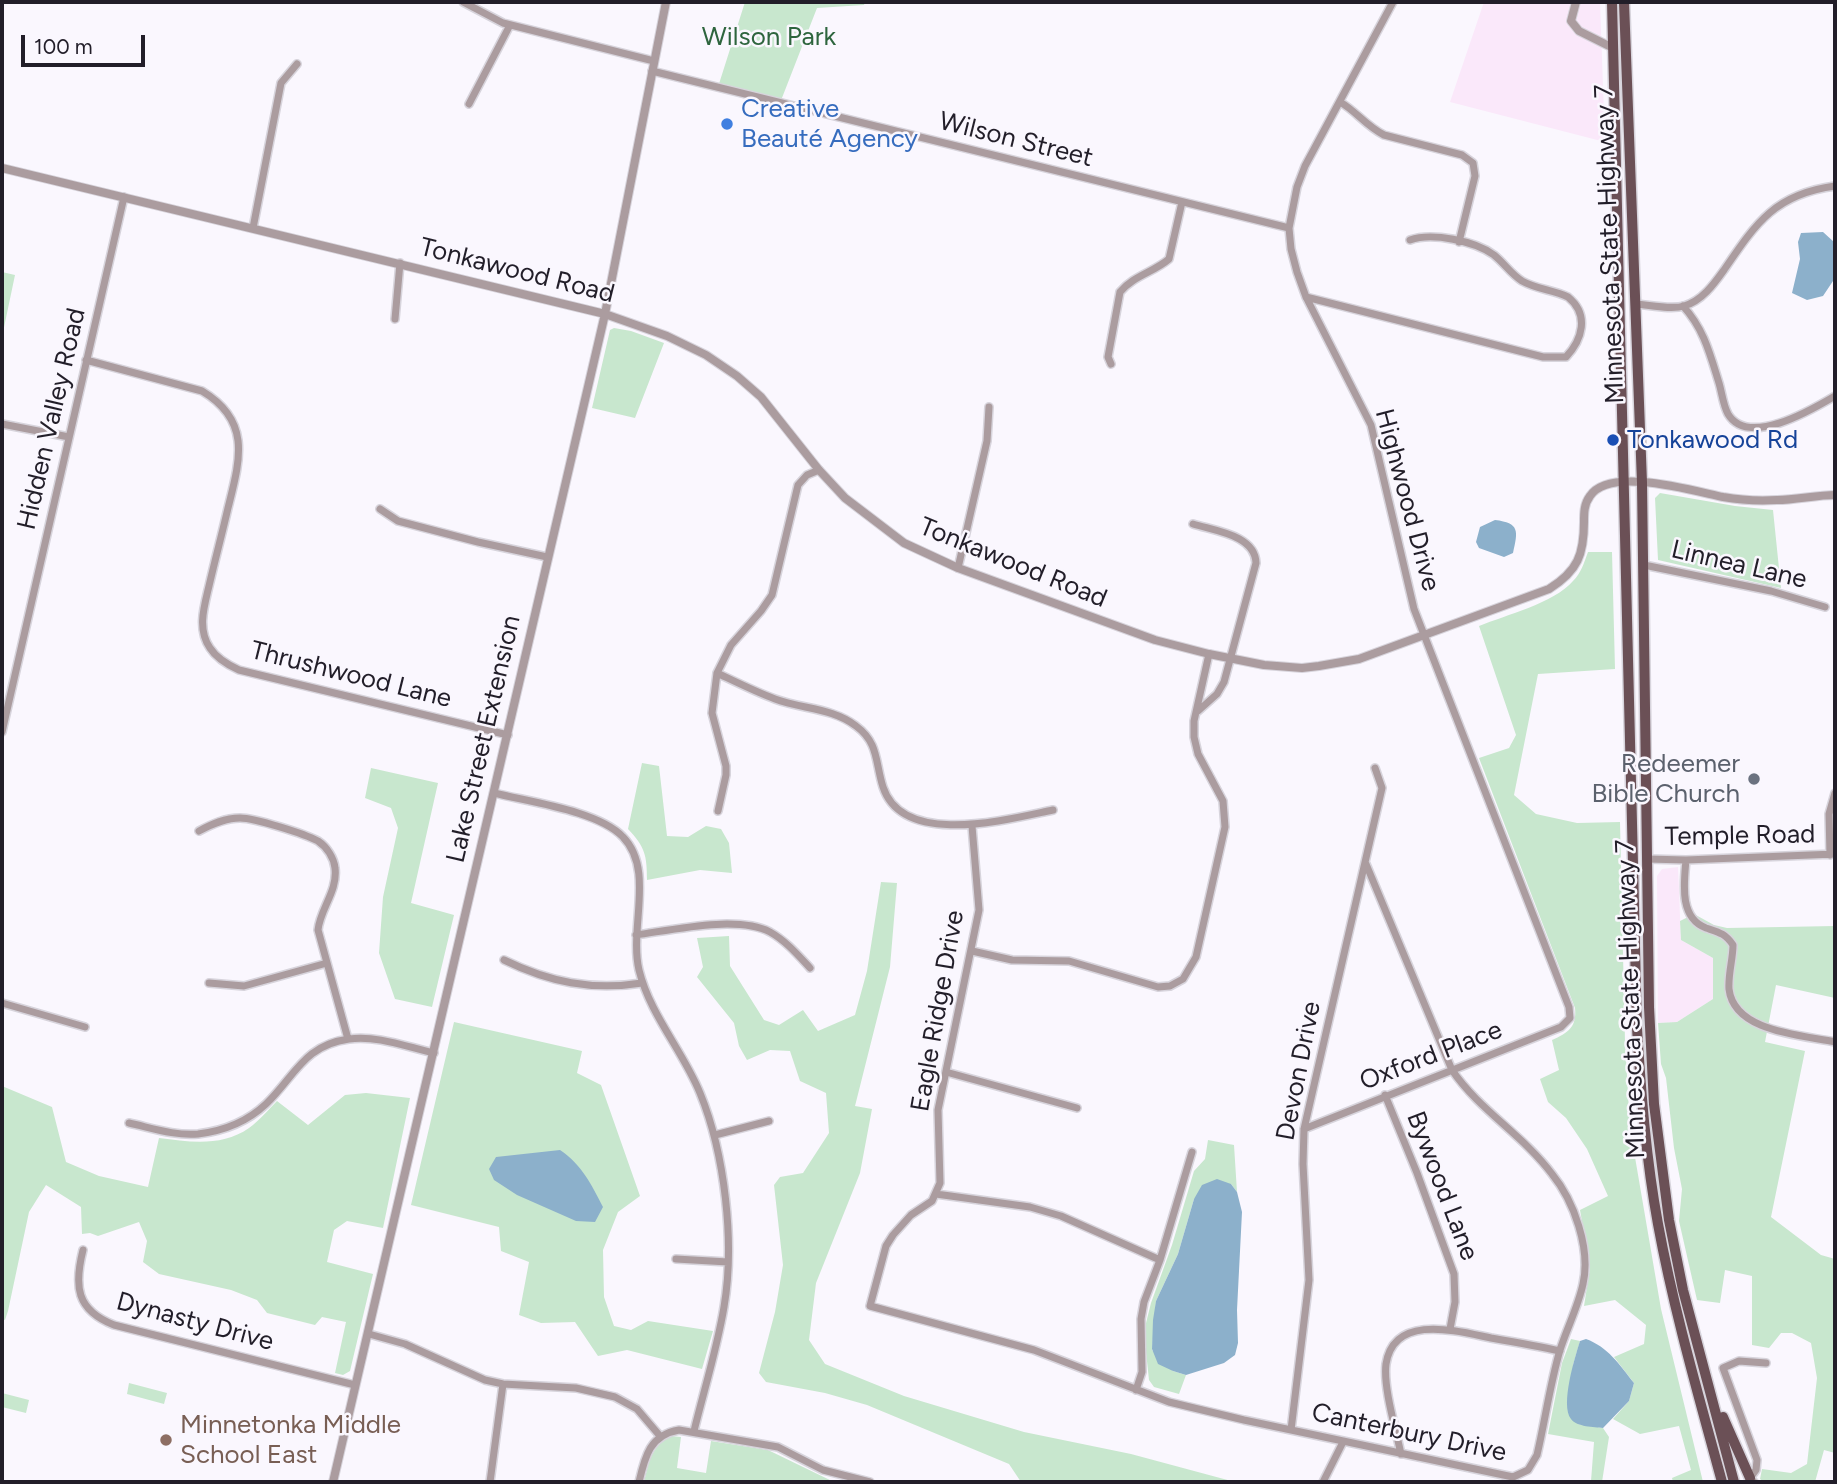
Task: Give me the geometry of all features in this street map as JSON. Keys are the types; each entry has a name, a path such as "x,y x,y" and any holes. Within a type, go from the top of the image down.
{"main road":[{"name":"Minnesota State Highway 7","path":"1612,2 1637,1028 1642,1104 1657,1222 1671,1291 1722,1482"},
{"name":"Minnesota State Highway 7","path":"1624,2 1642,482 1650,1027 1654,1104 1661,1169 1683,1290 1734,1482"},
{"path":"1709,1386 1716,1394 1735,1448 1752,1480"}],"street":[{"path":"463,2 510,25 654,61"},
{"name":"Lake Street Extension","path":"333,1482 605,314 666,2"},
{"name":"Highwood Drive","path":"1393,2 1297,187 1289,228 1291,249 1306,297 1371,425 1407,585 1569,1007 1570,1018"},
{"path":"1576,2 1571,21 1578,31 1613,48"},
{"path":"469,104 510,25"},
{"path":"253,228 281,83 297,64"},
{"name":"Wilson Street","path":"652,71 1289,228"},
{"path":"1340,102 1351,108 1372,129 1384,135 1462,155 1473,163 1475,176 1459,242"},
{"name":"Tonkawood Road","path":"2,168 605,314 667,336 706,355 737,376 761,397 845,498 904,543 958,568 1127,631 1231,659 1277,667 1311,667 1359,659 1549,589 1565,579 1575,566 1581,553 1584,512 1588,498 1602,487 1642,482 1679,485 1725,497 1764,499 1835,495"},
{"path":"1636,304 1683,306 1708,291 1756,224 1768,212 1796,195 1835,186"},
{"name":"Hidden Valley Road","path":"2,732 124,197"},
{"path":"1111,364 1108,357 1120,292 1127,283 1169,259 1182,202"},
{"path":"1306,297 1543,358 1566,357 1576,346 1581,334 1581,315 1574,302 1557,292 1522,281 1484,249 1428,236 1410,240"},
{"path":"395,319 400,263"},
{"path":"1683,306 1702,330 1726,408 1734,421 1749,427 1782,423 1797,418 1835,396"},
{"name":"Thrushwood Lane","path":"86,360 202,391 215,398 234,423 239,437 238,468 203,611 204,636 218,658 239,670 508,735"},
{"path":"958,568 987,441 989,407"},
{"path":"2,424 69,437"},
{"path":"718,811 726,765 711,705 717,673 731,645 772,595 798,485 807,475 819,470"},
{"path":"380,509 398,521 547,557"},
{"path":"1193,524 1243,540 1255,556 1256,564 1221,688 1197,711"},
{"name":"Linnea Lane","path":"1644,565 1771,590 1825,607"},
{"path":"972,951 1012,960 1069,961 1151,987 1167,987 1183,979 1196,957 1225,827 1219,792 1195,745 1193,729 1209,654"},
{"path":"717,673 773,699 843,718 866,735 874,747 883,785 894,805 914,817 972,826 1053,810"},
{"name":"Devon Drive","path":"1291,1430 1309,1280 1303,1164 1304,1129 1382,788 1375,768"},
{"path":"494,793 605,822 625,839 638,860 635,948 642,983 700,1091 715,1135 727,1222 728,1262 724,1306 694,1431"},
{"path":"1833,854 1829,814 1835,793"},
{"path":"199,831 227,819 242,818 309,837 327,848 335,867 335,879 318,930 348,1039"},
{"name":"Eagle Ridge Drive","path":"936,1194 941,1172 938,1110 979,910 972,826"},
{"name":"Temple Road","path":"1647,859 1833,854"},
{"path":"1686,860 1685,890 1687,909 1692,918 1700,925 1723,934 1733,944 1729,992 1739,1012 1758,1025 1835,1042"},
{"name":"Canterbury Drive","path":"936,1194 932,1201 911,1215 893,1235 887,1246 870,1306 1034,1350 1169,1402 1504,1477 1521,1475 1534,1464 1537,1455 1560,1351 1585,1271 1574,1210 1567,1194 1538,1157 1472,1095 1452,1070 1366,864"},
{"path":"636,935 744,924 762,928 777,937 810,968"},
{"path":"503,960 549,979 573,985 642,983"},
{"path":"209,983 244,986 327,963"},
{"path":"2,1003 85,1027"},
{"name":"Oxford Place","path":"1304,1129 1561,1027 1570,1018"},
{"path":"129,1124 196,1134 227,1128 254,1114 266,1104 303,1060 330,1044 348,1039 378,1040 434,1053"},
{"path":"946,1072 1077,1108"},
{"name":"Bywood Lane","path":"1385,1095 1454,1275 1455,1302 1450,1329"},
{"path":"715,1135 769,1121"},
{"path":"1136,1390 1142,1373 1143,1311 1192,1152"},
{"path":"936,1194 1031,1207 1061,1216 1160,1259"},
{"name":"Dynasty Drive","path":"83,1250 78,1269 78,1289 87,1307 102,1320 355,1385"},
{"path":"676,1259 728,1262"},
{"path":"1401,1454 1386,1377 1389,1354 1404,1335 1416,1331 1450,1329 1560,1351"},
{"path":"369,1334 405,1344 467,1372 503,1384 576,1388 615,1397 637,1409 660,1436"},
{"path":"1752,1480 1756,1460 1723,1368 1739,1361 1766,1363"},
{"path":"490,1482 503,1384"},
{"path":"639,1482 648,1450 660,1436 679,1430 778,1447 823,1470 870,1482"},
{"path":"1323,1482 1343,1441"}],"shaded area":[{"path":"1484,2 1600,2 1605,142 1450,102"},
{"path":"1678,867 1681,940 1713,958 1713,999 1677,1022 1658,1023 1657,876 1662,869"}],"green space":[{"name":"Wilson Park","path":"745,2 865,2 864,5 817,8 780,103 718,87"},
{"path":"2,272 15,275 2,337"},
{"path":"614,328 664,343 635,418 592,408 610,330"},
{"path":"1660,493 1773,510 1781,588 1658,560 1655,498"},
{"path":"1588,552 1612,552 1615,669 1538,674 1514,795 1536,814 1577,823 1620,822 1625,1042 1630,1128 1661,1309 1703,1482 1673,1482 1672,1478 1691,1470 1679,1426 1640,1434 1613,1419 1629,1401 1634,1383 1614,1357 1644,1344 1646,1325 1615,1300 1584,1306 1590,1268 1580,1210 1608,1196 1587,1149 1566,1118 1548,1102 1540,1079 1559,1070 1552,1040 1563,1035 1573,1025 1575,1008 1479,758 1509,748 1516,735 1479,626 1542,602 1565,589 1578,575"},
{"path":"642,763 659,766 667,836 688,837 706,826 721,829 729,843 732,873 700,870 647,880 644,852 628,829"},
{"path":"371,768 438,783 411,903 454,915 432,1007 395,999 379,953 383,897 398,828 391,808 365,798"},
{"path":"881,882 897,883 890,967 855,1106 872,1109 860,1173 816,1283 809,1340 825,1364 904,1396 1024,1432 1131,1454 1235,1482 1021,1482 1009,1464 867,1405 825,1393 766,1382 759,1373 775,1312 783,1265 774,1185 780,1177 803,1173 829,1133 826,1093 800,1081 790,1051 770,1050 747,1060 739,1046 734,1023 697,977 703,967 697,938 729,936 730,966 764,1020 779,1025 803,1010 818,1031 855,1015 867,971"},
{"path":"1694,914 1714,925 1727,928 1835,926 1835,998 1776,985 1765,1042 1805,1051 1771,1217 1821,1255 1835,1259 1835,1453 1824,1450 1815,1482 1764,1482 1760,1479 1762,1469 1791,1473 1807,1464 1817,1378 1811,1343 1792,1333 1781,1333 1769,1348 1752,1345 1752,1276 1725,1270 1720,1303 1697,1300 1679,1221 1682,1189 1666,1078 1661,1064 1658,1023 1677,1022 1713,999 1713,958 1681,940 1680,921"},
{"path":"454,1022 582,1051 577,1073 601,1085 640,1196 618,1212 603,1250 604,1297 614,1326 631,1330 648,1321 713,1331 702,1369 627,1350 598,1356 575,1322 541,1323 519,1315 529,1262 501,1251 499,1227 411,1205"},
{"path":"2,1086 52,1107 66,1162 99,1176 148,1187 159,1138 205,1142 228,1138 253,1125 277,1101 308,1125 345,1095 366,1093 410,1098 383,1228 347,1221 334,1230 327,1262 373,1274 350,1371 343,1375 335,1373 346,1322 322,1317 315,1325 267,1313 257,1300 231,1290 159,1274 143,1262 147,1241 139,1222 98,1236 82,1234 81,1207 46,1185 29,1212 8,1311 5,1320 2,1319"},
{"path":"1208,1140 1234,1145 1237,1192 1231,1184 1194,1199 1178,1254 1156,1301 1152,1350 1173,1371 1186,1375 1179,1394 1154,1387 1149,1380 1146,1323 1194,1171 1205,1159"},
{"path":"1571,1339 1580,1341 1573,1365 1578,1424 1603,1428 1609,1437 1602,1482 1591,1481 1594,1442 1548,1434 1562,1363"},
{"path":"129,1383 167,1393 164,1404 127,1394"},
{"path":"2,1393 29,1400 26,1413 2,1407"},
{"path":"671,1436 681,1437 677,1468 706,1473 711,1441 768,1450 834,1482 644,1482 655,1450"}],"water":[{"path":"1823,232 1834,242 1833,281 1823,296 1807,300 1792,293 1800,259 1798,242 1801,233"},
{"path":"1495,520 1509,523 1515,529 1513,553 1504,557 1479,548 1476,542 1480,527"},
{"path":"560,1150 580,1169 603,1207 595,1222 576,1221 517,1195 494,1180 489,1169 496,1157"},
{"path":"1217,1179 1231,1184 1237,1192 1242,1212 1238,1343 1235,1355 1224,1363 1186,1375 1158,1364 1152,1349 1156,1301 1178,1254 1194,1199 1202,1185"},
{"path":"1586,1339 1607,1351 1634,1383 1629,1401 1603,1428 1577,1424 1568,1412 1572,1369 1580,1341"}],"place":[{"name":"Creative Beauté Agency","path":"727,124"},
{"name":"Tonkawood Rd","path":"1613,440"},
{"name":"Redeemer Bible Church","path":"1754,779"},
{"name":"Minnetonka Middle School East","path":"166,1440"}]}
